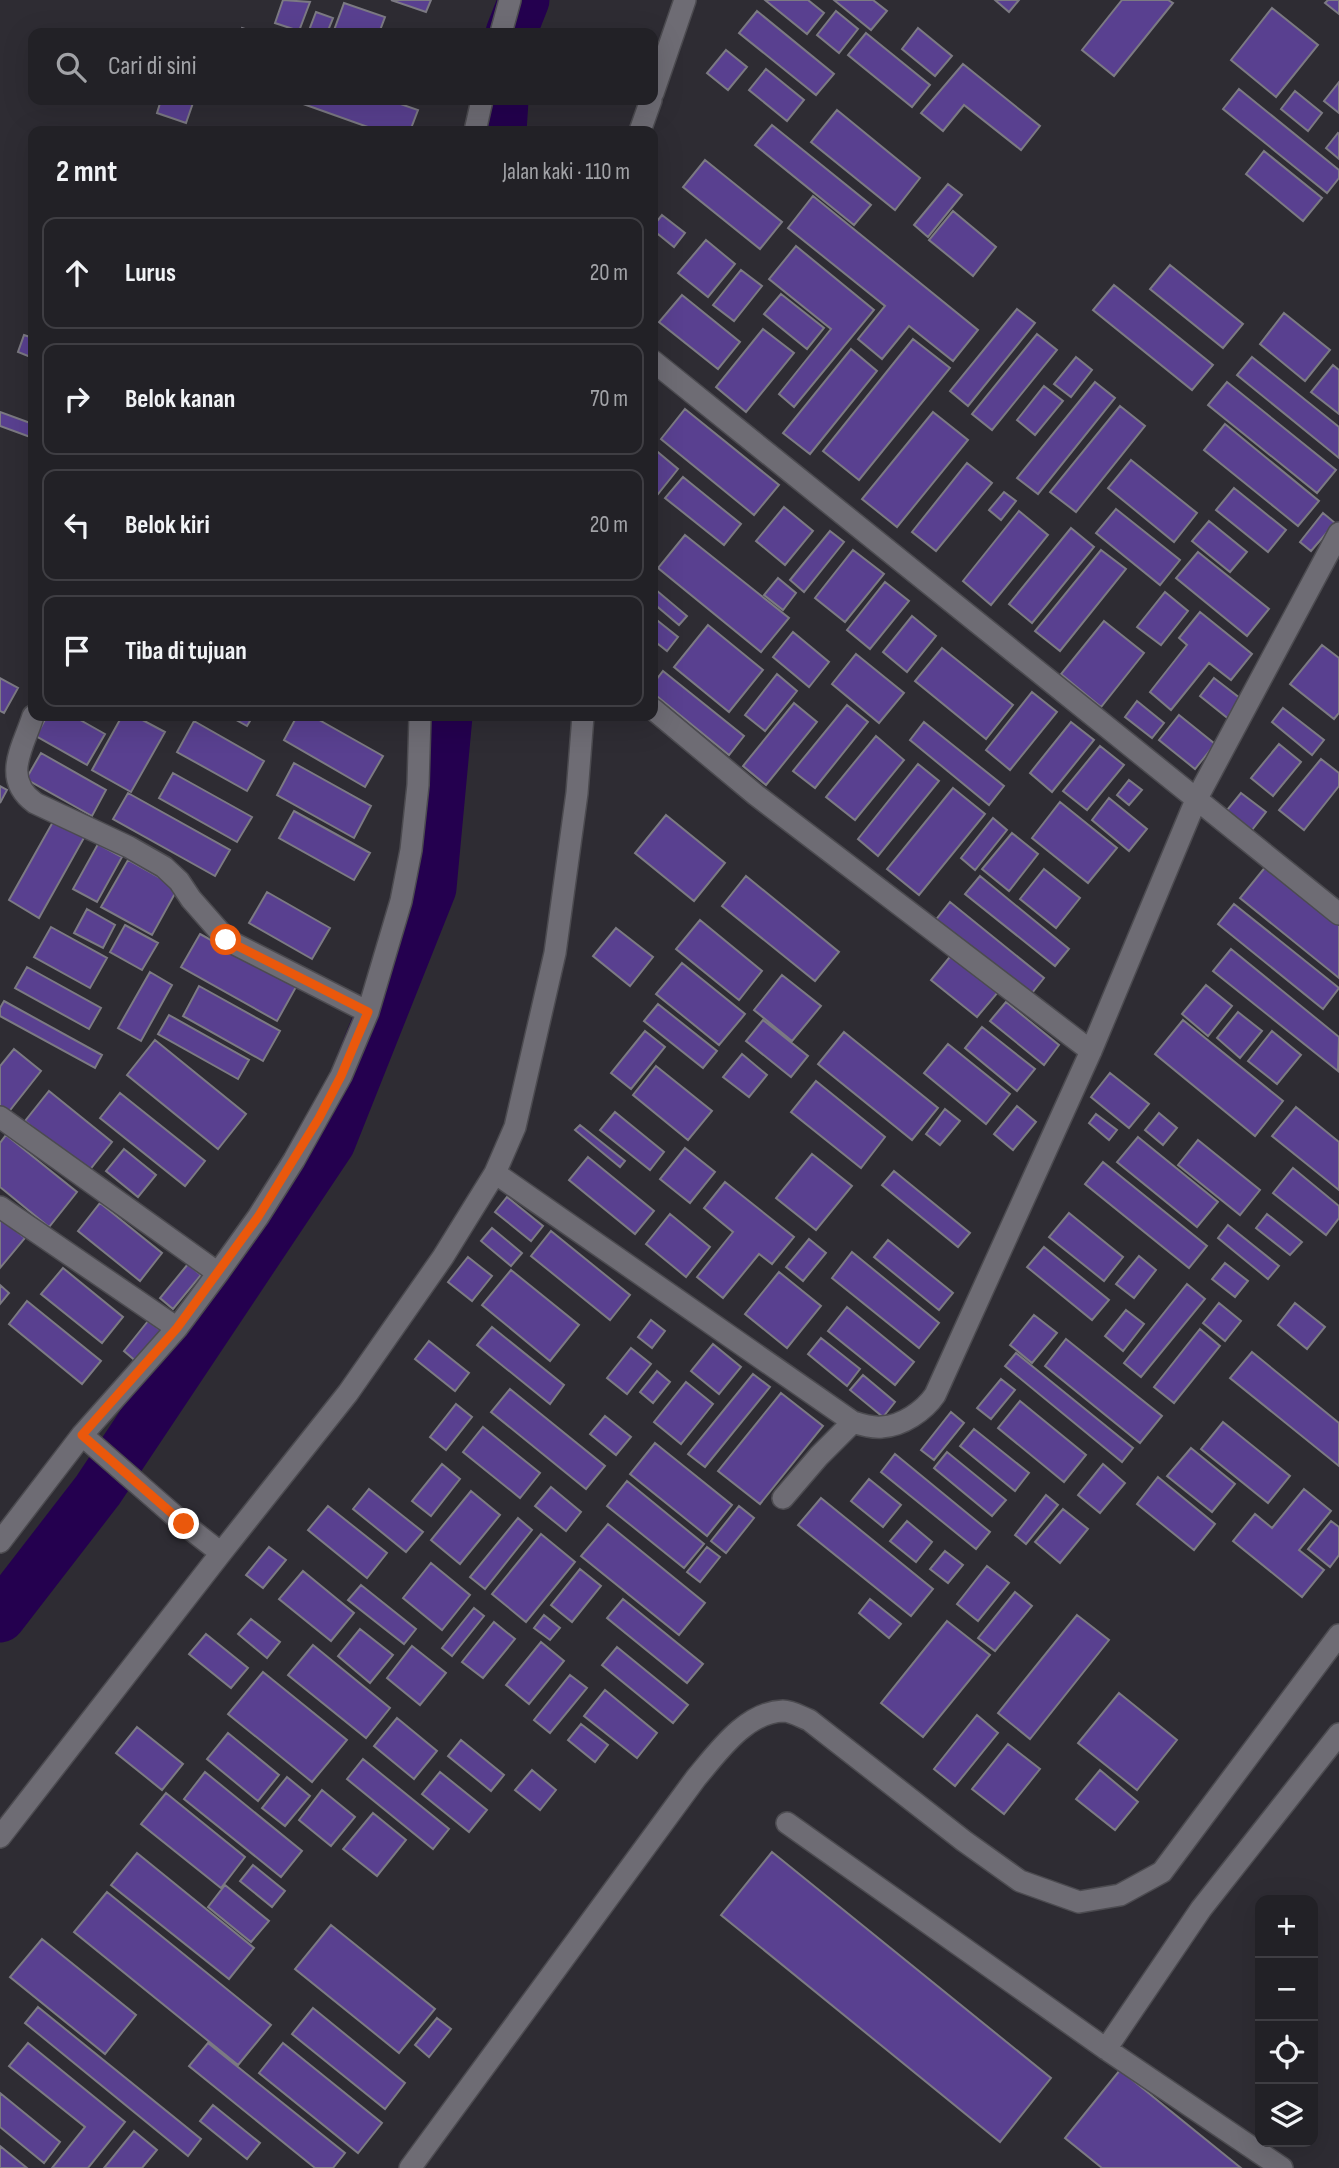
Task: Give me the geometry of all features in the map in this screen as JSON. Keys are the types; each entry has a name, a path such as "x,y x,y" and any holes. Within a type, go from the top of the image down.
{"street":[{"path":"502,28 510,0"},
{"path":"658,78 685,0"},
{"path":"476,126 481,105"},
{"path":"642,126 649,105"},
{"path":"658,365 1339,914"},
{"path":"495,1173 853,1422 884,1428 920,1412 935,1395 1091,1051 1196,800 1339,533"},
{"path":"658,713 757,795 1091,1051"},
{"path":"31,721 15,772 19,787 25,795 35,803 129,847 164,867 179,881 226,940 368,1012"},
{"path":"0,1542 89,1442 218,1273 258,1217 319,1118 341,1076 368,1012 401,901 411,850 418,785 420,721"},
{"path":"0,1837 348,1393 443,1257 495,1173 515,1127 555,953 577,793 583,721"},
{"path":"0,1117 218,1273"},
{"path":"0,1207 177,1328"},
{"path":"783,1498 853,1422"},
{"path":"89,1442 220,1553"},
{"path":"410,2168 696,1778 726,1743 749,1723 767,1713 786,1711 809,1720 964,1842 1020,1881 1079,1902 1120,1895 1162,1872 1339,1635"},
{"path":"1106,2049 1201,1909 1339,1734"},
{"path":"787,1823 1106,2049 1282,2168"}],"building":[{"path":"283,0 310,2 300,28 275,23"},
{"path":"391,0 431,0 426,12"},
{"path":"765,0 808,0 824,13 807,34"},
{"path":"834,0 873,0 887,11 871,30"},
{"path":"995,0 1019,0 1009,12"},
{"path":"1122,0 1168,0 1173,3 1114,76 1082,50"},
{"path":"1328,0 1339,0 1339,14 1325,3"},
{"path":"344,3 385,17 381,28 335,28"},
{"path":"1272,8 1318,45 1276,97 1231,60"},
{"path":"757,11 834,74 816,95 739,33"},
{"path":"836,11 858,29 839,53 817,35"},
{"path":"316,12 333,18 329,28 310,28"},
{"path":"918,28 952,56 935,76 902,49"},
{"path":"866,33 930,85 912,107 848,55"},
{"path":"726,50 747,67 728,90 707,73"},
{"path":"963,64 1040,126 1021,150 964,105 943,131 921,113"},
{"path":"766,69 804,100 787,121 749,90"},
{"path":"1339,82 1339,113 1324,101"},
{"path":"1239,89 1339,170 1339,178 1327,193 1223,109"},
{"path":"1295,91 1322,113 1308,131 1281,109"},
{"path":"159,105 192,105 186,123 157,113"},
{"path":"306,105 404,105 418,110 412,126 365,126"},
{"path":"837,110 920,178 895,210 811,142"},
{"path":"772,125 871,205 854,225 755,145"},
{"path":"1339,134 1339,159 1326,148"},
{"path":"1264,151 1322,198 1303,221 1246,174"},
{"path":"705,160 782,222 760,249 683,187"},
{"path":"948,184 962,195 928,237 914,225"},
{"path":"813,196 978,330 953,361 909,326 882,359 858,339 885,306 788,228"},
{"path":"953,211 996,247 973,276 929,240"},
{"path":"662,215 685,233 674,247 658,234 658,220"},
{"path":"706,240 735,264 708,297 678,273"},
{"path":"796,246 874,310 794,407 779,394 831,329 769,279"},
{"path":"1170,265 1243,324 1223,348 1150,289"},
{"path":"741,270 762,286 734,321 713,305"},
{"path":"1114,285 1213,365 1192,390 1093,310"},
{"path":"781,294 824,328 807,349 764,314"},
{"path":"682,295 740,342 718,369 659,322"},
{"path":"1017,309 1035,323 968,406 950,391"},
{"path":"1284,313 1330,350 1305,381 1260,344"},
{"path":"763,329 794,353 746,412 716,387"},
{"path":"1037,334 1057,350 992,430 972,414"},
{"path":"24,335 28,336 28,356 18,352"},
{"path":"913,339 950,368 859,480 823,451"},
{"path":"851,349 877,371 810,454 783,433"},
{"path":"1076,357 1092,370 1071,397 1054,384"},
{"path":"1252,357 1339,427 1339,458 1237,375"},
{"path":"1333,365 1339,370 1339,414 1311,392"},
{"path":"1095,382 1115,398 1038,494 1017,478"},
{"path":"1227,382 1336,470 1317,493 1208,405"},
{"path":"1044,386 1063,401 1035,435 1017,420"},
{"path":"1120,406 1145,426 1076,512 1050,492"},
{"path":"685,409 779,485 754,515 661,439"},
{"path":"0,412 28,422 28,436 0,426"},
{"path":"933,412 968,440 897,527 862,499"},
{"path":"1225,424 1319,501 1298,526 1204,450"},
{"path":"658,452 678,469 658,494"},
{"path":"1131,460 1197,513 1174,542 1108,488"},
{"path":"967,463 992,483 936,551 912,532"},
{"path":"683,477 741,524 724,545 665,498"},
{"path":"1234,488 1286,530 1268,552 1216,510"},
{"path":"1004,492 1016,501 1001,520 989,510"},
{"path":"784,507 813,531 785,565 756,541"},
{"path":"1116,509 1180,560 1160,585 1096,533"},
{"path":"1019,511 1048,535 991,605 963,581"},
{"path":"1323,513 1335,523 1311,551 1300,542"},
{"path":"1209,521 1247,552 1230,572 1192,541"},
{"path":"1071,528 1094,547 1032,623 1009,604"},
{"path":"830,531 844,542 804,592 790,580"},
{"path":"685,535 789,618 761,652 658,568"},
{"path":"853,550 884,574 845,622 815,598"},
{"path":"1101,550 1126,569 1060,651 1035,631"},
{"path":"1198,552 1269,609 1247,636 1176,578"},
{"path":"778,578 796,593 783,610 764,595"},
{"path":"885,582 909,601 870,649 847,630"},
{"path":"658,592 687,616 679,625 658,607"},
{"path":"1165,592 1188,611 1161,645 1137,627"},
{"path":"1200,612 1252,654 1231,680 1209,663 1171,710 1150,692 1187,645 1179,638"},
{"path":"912,616 936,636 907,672 883,652"},
{"path":"658,621 678,637 667,651 658,644"},
{"path":"1104,621 1144,653 1101,707 1061,674"},
{"path":"708,625 763,670 729,712 674,667"},
{"path":"793,632 829,662 809,687 773,657"},
{"path":"1322,645 1339,658 1339,713 1334,719 1290,684"},
{"path":"942,648 1013,705 986,739 915,681"},
{"path":"856,654 904,693 879,723 832,684"},
{"path":"663,671 744,736 729,755 658,697 658,678"},
{"path":"777,674 797,691 765,731 745,715"},
{"path":"0,678 18,688 4,713 0,711"},
{"path":"1214,678 1245,702 1230,720 1200,696"},
{"path":"1032,692 1057,712 1010,770 986,750"},
{"path":"1137,701 1164,723 1152,738 1125,717"},
{"path":"794,703 817,722 766,785 743,766"},
{"path":"847,705 868,722 815,788 793,771"},
{"path":"1283,708 1324,740 1312,755 1272,722"},
{"path":"1179,715 1215,744 1195,769 1159,740"},
{"path":"44,721 82,721 105,734 87,765 36,736"},
{"path":"119,721 144,721 165,732 131,792 92,770"},
{"path":"194,721 264,761 247,791 177,752"},
{"path":"294,721 321,721 383,756 365,787 284,740"},
{"path":"924,722 1004,786 989,805 910,740"},
{"path":"1071,722 1094,740 1052,792 1030,773"},
{"path":"876,736 904,760 855,820 826,797"},
{"path":"1279,744 1301,762 1273,796 1251,778"},
{"path":"1100,746 1124,765 1087,810 1063,791"},
{"path":"41,753 106,790 92,816 26,779"},
{"path":"1321,759 1339,773 1339,786 1304,830 1279,810"},
{"path":"294,763 371,806 354,838 277,795"},
{"path":"918,764 939,781 878,856 858,839"},
{"path":"173,773 252,817 237,842 159,798"},
{"path":"1129,780 1142,790 1129,805 1117,795"},
{"path":"0,786 7,790 0,803"},
{"path":"953,788 985,814 919,895 887,869"},
{"path":"128,793 230,850 215,876 113,819"},
{"path":"1241,793 1266,812 1248,835 1223,815"},
{"path":"1109,798 1147,829 1129,851 1092,820"},
{"path":"1060,802 1117,848 1088,883 1032,838"},
{"path":"294,811 370,853 354,880 279,838"},
{"path":"666,815 725,863 694,901 635,853"},
{"path":"993,818 1007,830 975,870 961,858"},
{"path":"54,820 85,836 39,918 9,900"},
{"path":"1012,833 1038,854 1009,891 982,869"},
{"path":"98,844 122,857 97,902 73,889"},
{"path":"128,860 178,888 152,935 101,907"},
{"path":"1267,865 1339,923 1339,978 1240,898"},
{"path":"1044,869 1080,898 1056,928 1020,899"},
{"path":"746,876 839,952 815,981 722,906"},
{"path":"980,876 1069,949 1055,966 965,894"},
{"path":"267,892 330,928 312,959 249,923"},
{"path":"950,902 1044,978 1028,998 934,922"},
{"path":"1234,904 1339,988 1323,1009 1218,924"},
{"path":"87,909 115,925 103,948 74,933"},
{"path":"700,920 762,971 739,1000 676,949"},
{"path":"125,925 158,943 142,970 110,952"},
{"path":"51,927 107,958 90,988 34,957"},
{"path":"616,928 653,957 630,986 593,956"},
{"path":"200,934 296,987 277,1021 181,967"},
{"path":"1231,949 1339,1037 1338,1071 1213,971"},
{"path":"953,953 999,991 977,1017 931,980"},
{"path":"682,963 745,1014 719,1045 656,994"},
{"path":"27,967 101,1008 89,1029 15,988"},
{"path":"150,972 172,985 141,1041 118,1028"},
{"path":"782,975 821,1006 792,1041 754,1010"},
{"path":"1206,985 1232,1006 1208,1036 1182,1014"},
{"path":"199,986 280,1031 263,1061 183,1016"},
{"path":"4,1001 102,1055 95,1068 0,1016"},
{"path":"1006,1002 1059,1045 1044,1065 990,1021"},
{"path":"658,1004 717,1051 703,1068 644,1021"},
{"path":"1238,1012 1262,1031 1240,1058 1217,1038"},
{"path":"169,1015 249,1060 238,1079 158,1034"},
{"path":"763,1020 808,1056 791,1077 746,1041"},
{"path":"1183,1020 1283,1101 1255,1136 1155,1054"},
{"path":"982,1027 1035,1069 1017,1091 965,1048"},
{"path":"645,1031 665,1047 631,1089 611,1073"},
{"path":"1272,1031 1301,1055 1277,1084 1248,1061"},
{"path":"844,1032 938,1108 912,1140 818,1064"},
{"path":"155,1040 246,1114 218,1149 127,1075"},
{"path":"948,1044 1010,1094 986,1124 924,1073"},
{"path":"14,1049 41,1071 7,1114 0,1108 0,1066"},
{"path":"742,1054 767,1075 749,1097 723,1077"},
{"path":"656,1066 712,1111 688,1140 633,1095"},
{"path":"1110,1073 1149,1104 1129,1128 1091,1097"},
{"path":"816,1081 885,1137 861,1168 791,1112"},
{"path":"49,1091 112,1142 88,1172 25,1121"},
{"path":"120,1093 205,1161 185,1186 100,1118"},
{"path":"1017,1106 1036,1122 1013,1150 994,1134"},
{"path":"1296,1107 1339,1142 1339,1190 1272,1136"},
{"path":"945,1109 960,1121 940,1145 926,1134"},
{"path":"615,1112 664,1152 650,1170 600,1130"},
{"path":"1159,1113 1177,1128 1163,1145 1145,1130"},
{"path":"1096,1114 1117,1130 1109,1140 1089,1123"},
{"path":"580,1125 625,1161 620,1167 575,1130"},
{"path":"6,1135 77,1192 49,1227 0,1187 0,1143"},
{"path":"1138,1137 1218,1202 1197,1227 1117,1162"},
{"path":"1198,1140 1260,1190 1240,1215 1178,1165"},
{"path":"685,1148 715,1172 690,1203 660,1179"},
{"path":"124,1149 156,1175 138,1197 106,1171"},
{"path":"812,1154 852,1186 816,1230 776,1198"},
{"path":"588,1157 654,1211 635,1234 569,1180"},
{"path":"1103,1162 1207,1246 1189,1268 1085,1184"},
{"path":"1293,1168 1339,1206 1339,1218 1326,1235 1273,1193"},
{"path":"894,1171 970,1233 958,1247 882,1185"},
{"path":"725,1182 794,1237 772,1264 759,1254 723,1298 697,1277 733,1232 704,1208"},
{"path":"507,1197 543,1226 531,1241 495,1212"},
{"path":"100,1203 162,1253 140,1281 78,1231"},
{"path":"1069,1213 1123,1257 1104,1281 1049,1237"},
{"path":"670,1214 710,1247 686,1277 646,1244"},
{"path":"1267,1214 1302,1242 1290,1255 1256,1228"},
{"path":"0,1218 25,1238 0,1268"},
{"path":"1228,1225 1279,1266 1268,1279 1218,1238"},
{"path":"492,1228 522,1253 511,1266 481,1241"},
{"path":"551,1231 630,1295 610,1320 531,1256"},
{"path":"809,1239 826,1253 803,1281 786,1267"},
{"path":"888,1240 953,1293 939,1310 874,1257"},
{"path":"1044,1247 1109,1300 1092,1320 1027,1267"},
{"path":"852,1252 939,1323 919,1348 832,1278"},
{"path":"1139,1256 1156,1270 1134,1298 1116,1284"},
{"path":"468,1257 492,1276 472,1301 448,1282"},
{"path":"1225,1263 1248,1281 1235,1297 1212,1279"},
{"path":"188,1264 201,1275 173,1309 160,1298"},
{"path":"63,1268 123,1317 102,1343 41,1294"},
{"path":"511,1270 579,1325 550,1361 482,1305"},
{"path":"779,1272 821,1306 787,1348 745,1314"},
{"path":"1187,1284 1205,1299 1141,1377 1124,1363"},
{"path":"0,1285 9,1293 0,1304"},
{"path":"27,1301 101,1361 82,1384 9,1324"},
{"path":"1219,1303 1241,1321 1225,1341 1203,1323"},
{"path":"1295,1303 1325,1327 1307,1349 1278,1325"},
{"path":"847,1307 914,1362 895,1385 828,1331"},
{"path":"1126,1310 1144,1324 1123,1351 1105,1336"},
{"path":"1034,1315 1057,1333 1032,1363 1010,1345"},
{"path":"651,1320 665,1331 652,1348 638,1337"},
{"path":"148,1321 163,1332 138,1363 124,1351"},
{"path":"492,1327 564,1385 550,1404 477,1345"},
{"path":"1200,1329 1220,1346 1174,1403 1154,1387"},
{"path":"821,1338 860,1369 847,1386 808,1354"},
{"path":"1066,1339 1162,1416 1140,1443 1045,1366"},
{"path":"429,1341 469,1373 455,1391 415,1359"},
{"path":"713,1344 741,1367 719,1394 691,1371"},
{"path":"631,1348 651,1364 627,1394 607,1378"},
{"path":"1252,1352 1339,1423 1339,1466 1230,1378"},
{"path":"1016,1353 1133,1448 1122,1462 1005,1366"},
{"path":"657,1371 670,1382 653,1403 640,1392"},
{"path":"753,1374 770,1387 705,1467 688,1454"},
{"path":"863,1375 895,1402 883,1417 850,1390"},
{"path":"1001,1379 1015,1390 991,1419 977,1408"},
{"path":"686,1382 713,1404 681,1444 654,1422"},
{"path":"510,1389 605,1466 586,1489 491,1412"},
{"path":"781,1393 823,1426 760,1504 718,1471"},
{"path":"1020,1401 1086,1455 1064,1482 998,1428"},
{"path":"456,1404 472,1417 446,1450 430,1437"},
{"path":"951,1412 964,1423 934,1460 921,1450"},
{"path":"605,1416 631,1437 616,1455 590,1434"},
{"path":"1223,1422 1290,1476 1268,1503 1201,1449"},
{"path":"483,1427 540,1473 520,1498 463,1452"},
{"path":"974,1429 1029,1473 1015,1491 960,1446"},
{"path":"655,1443 732,1505 707,1536 630,1474"},
{"path":"1191,1448 1235,1484 1212,1512 1167,1476"},
{"path":"947,1452 1006,1500 992,1516 934,1468"},
{"path":"895,1454 990,1532 976,1549 881,1472"},
{"path":"442,1464 460,1479 431,1516 412,1501"},
{"path":"1103,1464 1125,1483 1100,1513 1078,1495"},
{"path":"1158,1477 1215,1524 1194,1550 1137,1504"},
{"path":"869,1479 901,1505 883,1527 851,1501"},
{"path":"627,1481 704,1544 684,1568 607,1506"},
{"path":"551,1487 581,1512 566,1531 535,1506"},
{"path":"369,1489 423,1532 406,1552 353,1509"},
{"path":"1304,1489 1331,1511 1299,1550 1324,1570 1302,1597 1233,1541 1255,1514 1272,1528"},
{"path":"471,1491 500,1515 460,1564 431,1540"},
{"path":"1046,1495 1058,1505 1026,1544 1015,1535"},
{"path":"821,1498 933,1589 911,1616 798,1525"},
{"path":"328,1506 387,1553 367,1578 308,1530"},
{"path":"739,1506 754,1518 726,1553 711,1541"},
{"path":"1063,1509 1088,1529 1060,1563 1035,1542"},
{"path":"518,1518 532,1530 485,1589 470,1577"},
{"path":"907,1521 932,1542 916,1562 890,1541"},
{"path":"1331,1521 1339,1527 1339,1555 1330,1567 1308,1549"},
{"path":"608,1524 705,1603 679,1635 581,1556"},
{"path":"541,1534 575,1562 526,1622 492,1594"},
{"path":"269,1547 286,1560 263,1588 246,1575"},
{"path":"707,1547 720,1557 700,1582 687,1572"},
{"path":"945,1551 963,1565 948,1583 930,1569"},
{"path":"431,1563 470,1595 442,1630 403,1598"},
{"path":"987,1566 1009,1583 978,1621 957,1604"},
{"path":"580,1569 601,1586 572,1622 551,1605"},
{"path":"303,1571 354,1613 331,1641 279,1599"},
{"path":"361,1585 416,1629 404,1644 348,1600"},
{"path":"1015,1592 1032,1606 995,1651 978,1638"},
{"path":"623,1599 703,1664 687,1683 607,1618"},
{"path":"870,1599 901,1624 889,1638 859,1613"},
{"path":"474,1608 484,1616 452,1656 442,1648"},
{"path":"544,1615 560,1628 550,1640 534,1628"},
{"path":"1077,1615 1109,1640 1030,1739 998,1713"},
{"path":"251,1619 280,1642 267,1658 238,1634"},
{"path":"947,1621 990,1655 923,1737 881,1703"},
{"path":"494,1622 515,1639 483,1678 462,1662"},
{"path":"360,1629 393,1655 370,1683 338,1656"},
{"path":"206,1634 248,1668 231,1688 189,1654"},
{"path":"541,1642 564,1661 529,1704 506,1685"},
{"path":"313,1645 390,1708 366,1738 288,1675"},
{"path":"412,1646 446,1673 420,1705 387,1678"},
{"path":"617,1647 688,1705 673,1723 602,1665"},
{"path":"263,1672 347,1740 312,1782 228,1714"},
{"path":"570,1675 587,1688 550,1733 534,1720"},
{"path":"605,1690 657,1733 637,1758 584,1716"},
{"path":"1119,1693 1177,1740 1137,1790 1078,1743"},
{"path":"977,1715 998,1733 955,1786 934,1769"},
{"path":"397,1718 437,1751 414,1779 374,1746"},
{"path":"581,1724 608,1745 595,1762 568,1740"},
{"path":"137,1727 183,1764 162,1790 116,1753"},
{"path":"228,1733 279,1775 258,1801 207,1759"},
{"path":"461,1740 504,1775 491,1791 448,1756"},
{"path":"1008,1744 1040,1769 1004,1814 972,1789"},
{"path":"363,1759 449,1829 433,1849 347,1779"},
{"path":"532,1770 556,1790 540,1810 515,1790"},
{"path":"1100,1770 1138,1802 1115,1830 1076,1799"},
{"path":"205,1772 302,1851 281,1877 184,1799"},
{"path":"440,1772 487,1810 469,1832 422,1794"},
{"path":"287,1777 310,1796 285,1826 262,1808"},
{"path":"322,1790 355,1817 331,1846 299,1820"},
{"path":"166,1793 245,1857 221,1888 141,1824"},
{"path":"373,1813 406,1840 377,1876 343,1849"},
{"path":"772,1852 1051,2078 1000,2142 721,1915"},
{"path":"137,1853 254,1948 229,1979 111,1885"},
{"path":"253,1865 285,1891 272,1907 240,1881"},
{"path":"225,1885 269,1921 251,1942 208,1907"},
{"path":"107,1892 271,2025 238,2065 74,1932"},
{"path":"331,1925 435,2009 399,2053 295,1969"},
{"path":"42,1939 136,2015 105,2054 10,1977"},
{"path":"38,2007 201,2139 188,2156 25,2023"},
{"path":"313,2008 405,2083 385,2109 292,2034"},
{"path":"437,2018 451,2029 429,2057 415,2045"},
{"path":"28,2043 125,2122 88,2168 52,2168 85,2127 9,2066"},
{"path":"208,2043 345,2153 333,2168 315,2168 189,2066"},
{"path":"283,2043 382,2123 358,2153 259,2073"},
{"path":"1120,2070 1241,2168 1102,2168 1065,2138"},
{"path":"0,2093 60,2142 44,2163 0,2127"},
{"path":"213,2105 260,2143 247,2159 200,2121"},
{"path":"134,2131 157,2150 142,2168 104,2168"},
{"path":"0,2146 27,2168 0,2168"}],"waterway":[{"path":"513,28 524,0"},
{"path":"501,126 503,105"},
{"path":"0,1617 98,1490 330,1142 431,888 447,721"}],"route":[{"path":"184,1524 82,1435 177,1328 258,1217 319,1118 341,1076 368,1012 226,940"}]}
